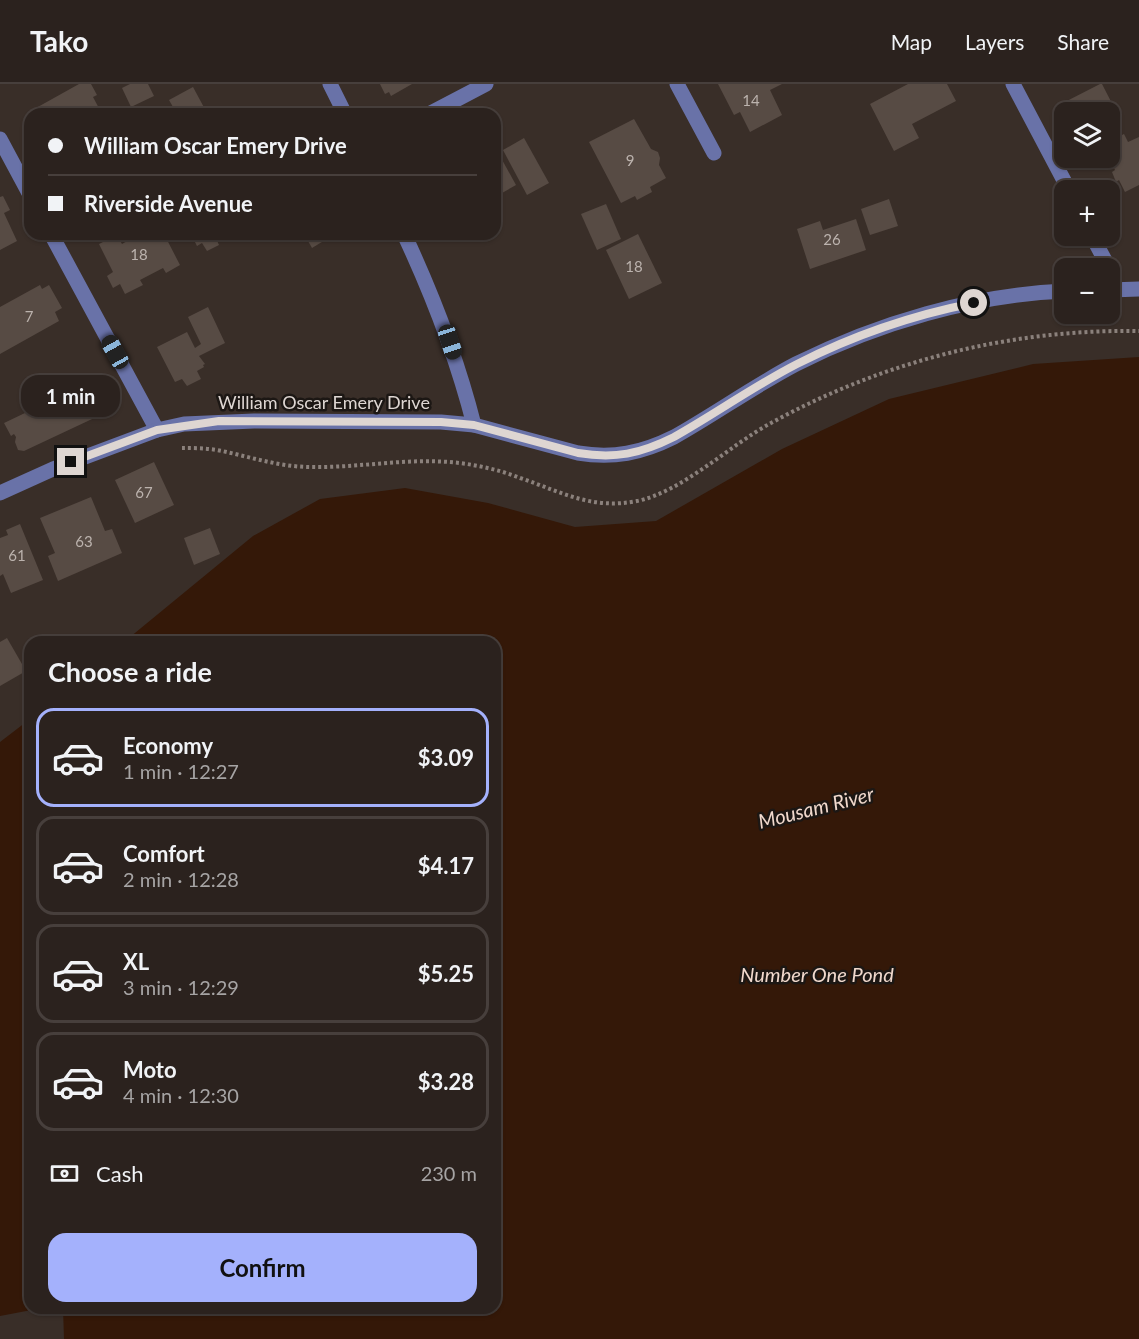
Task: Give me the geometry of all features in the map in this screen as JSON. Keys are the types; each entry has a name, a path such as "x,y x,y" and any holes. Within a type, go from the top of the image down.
{"street":[{"path":"330,84 342,108"},
{"path":"440,108 486,84"},
{"path":"677,84 714,153"},
{"path":"1013,84 1064,180"},
{"path":"0,139 24,184"},
{"path":"54,240 157,430"},
{"path":"407,240 450,342 474,425"},
{"path":"1120,289 1139,289"},
{"name":"William Oscar Emery Drive","path":"0,493 53,469 157,430 184,424 242,421 406,421 474,425 578,453 594,456 624,455 674,437 796,365 879,329 958,306 1054,292"}],"water":[{"name":"Number One Pond","path":"1139,357 1139,1339 64,1339 63,1314 501,1314 501,636 131,636 253,536 320,499 405,488 488,503 575,527 656,521 782,449 889,399 1033,364"},
{"path":"24,724 24,1311 0,1316 0,742"}],"building":[{"path":"79,84 91,84 97,95 93,97 99,108 36,108"},
{"path":"130,84 148,84 154,96 131,107 122,88"},
{"path":"380,84 412,84 391,96 389,92 385,94"},
{"path":"718,84 782,84 770,90 782,115 750,132 740,112 734,115"},
{"path":"908,84 947,84 956,101 912,124 919,138 894,151 870,104"},
{"path":"1102,84 1111,102 1065,102"},
{"path":"193,87 204,108 174,108 169,100"},
{"path":"634,119 651,149 658,152 659,165 666,178 650,187 652,192 637,200 635,196 621,203 589,142"},
{"path":"1124,134 1128,142 1139,137 1139,185 1125,192 1120,180 1115,180 1112,172 1114,168 1120,168 1120,136"},
{"path":"524,138 549,183 527,195 503,150"},
{"path":"501,158 516,185 501,194"},
{"path":"3,196 10,210 4,213 17,241 0,250 0,197"},
{"path":"889,199 898,226 870,235 861,209"},
{"path":"606,204 621,239 597,250 581,214"},
{"path":"856,219 866,250 810,269 797,229 820,221 823,230"},
{"path":"638,234 662,283 629,299 606,250"},
{"path":"107,240 120,240 122,244 129,240 167,240 180,265 166,273 163,268 140,280 143,285 125,294 120,284 113,288 107,276 113,272 99,244"},
{"path":"194,240 217,240 219,245 207,251 202,243 197,246"},
{"path":"307,240 325,240 312,248"},
{"path":"40,285 42,289 49,285 62,308 55,312 59,321 0,354 0,307"},
{"path":"208,307 225,343 199,356 205,364 197,371 201,379 187,386 182,379 175,382 157,347 187,332 195,348 201,344 188,317"},
{"path":"93,381 107,412 24,451 18,450 16,437 14,434 11,436 4,423 48,402 45,398 58,391 62,396"},
{"path":"154,462 174,505 135,523 115,480"},
{"path":"91,497 105,531 112,529 122,553 58,581 48,556 55,553 40,518"},
{"path":"20,524 43,580 11,593 3,574 0,576 0,538 8,535 6,530"},
{"path":"210,528 220,554 194,565 184,538"},
{"path":"7,638 24,668 24,672 0,686 0,642"}],"route":[{"path":"71,462 157,430 184,424 219,421 441,422 474,425 594,456 624,455 641,451 674,437 772,378 836,346 879,329 974,303"}],"water label":[{"name":"Mousam River","path":"816,808"}]}
